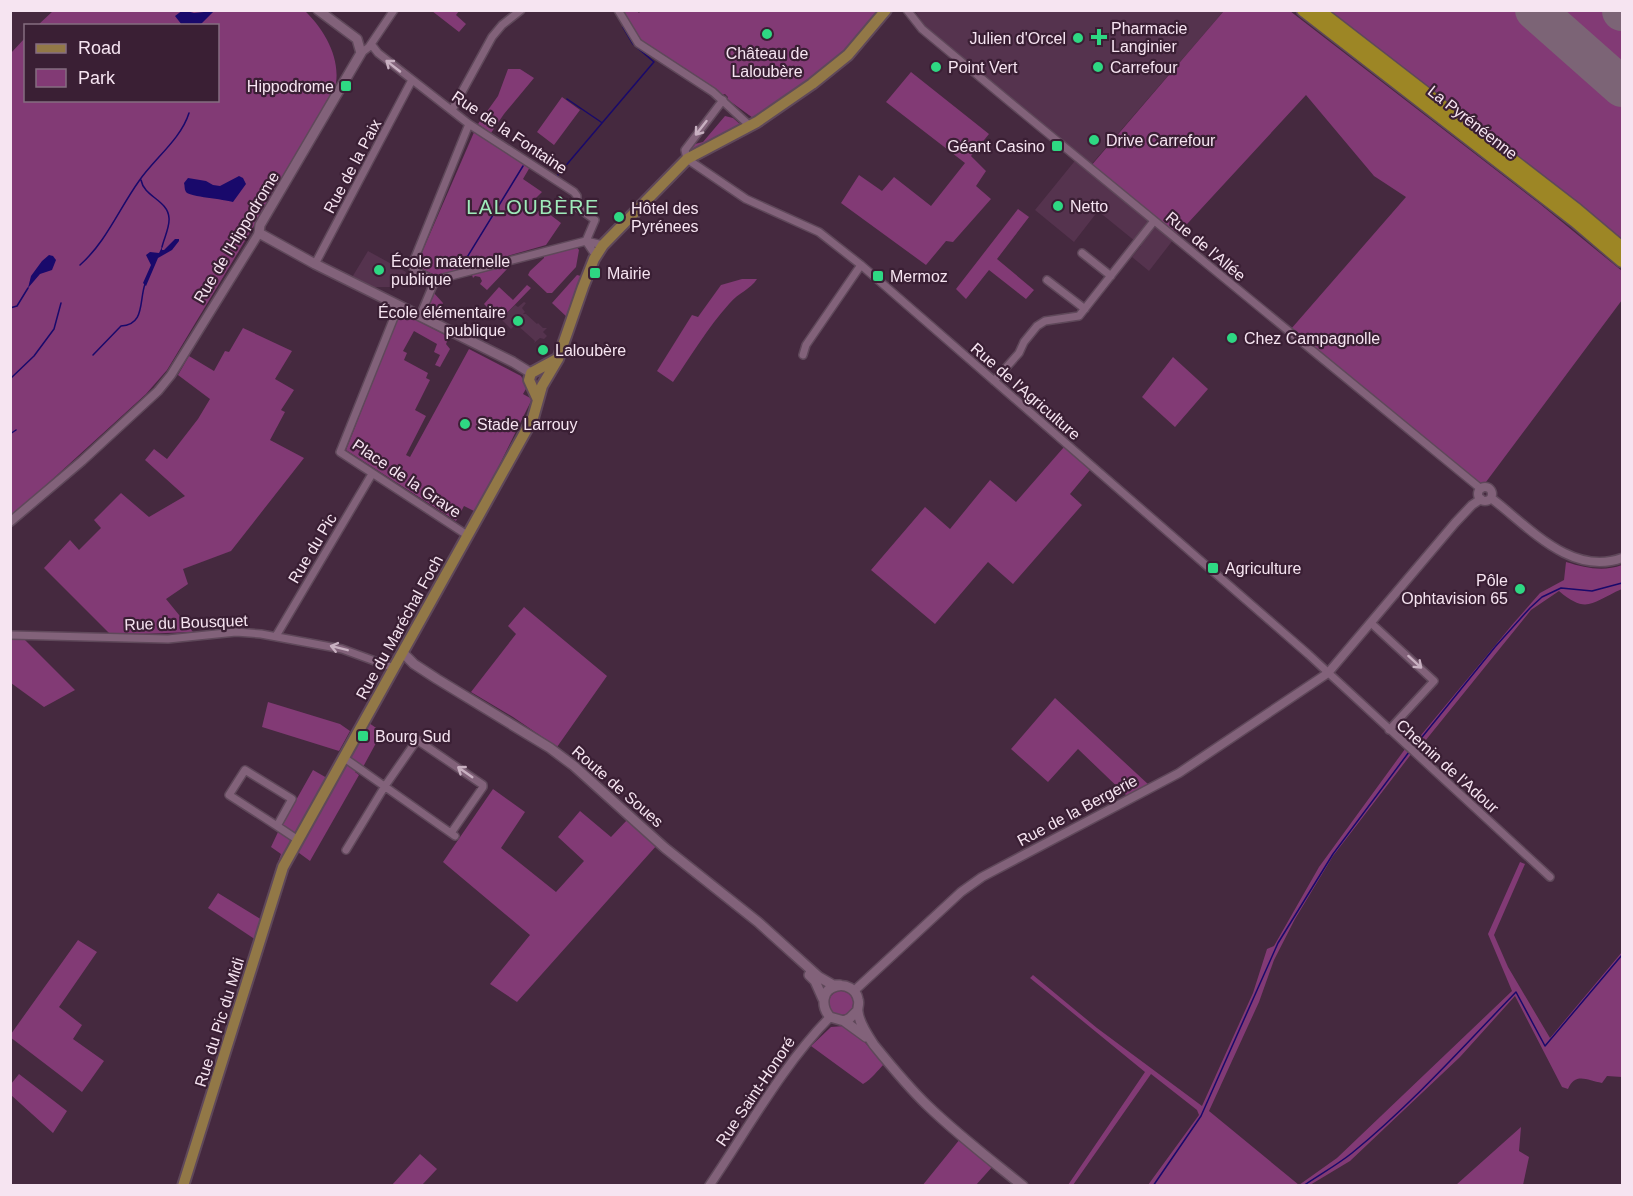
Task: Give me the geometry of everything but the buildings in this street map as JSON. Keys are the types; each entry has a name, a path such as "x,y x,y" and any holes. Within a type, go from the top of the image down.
{"highway":[{"name":"La Pyrénéenne","path":"1303,10 1575,221 1623,261"},
{"name":"La Pyrénéenne","path":"1318,10 1623,248"}],"main road":[{"path":"318,10 353,35 360,48"},
{"name":"Rue du Maréchal Foch","path":"283,867 533,418 538,401 538,378 558,359 582,287 603,245 687,159 778,108 834,67 848,55 886,10"},
{"name":"Rue de l'Hippodrome","path":"259,233 260,225 360,48"},
{"path":"259,233 315,264 513,362 538,378"},
{"name":"Route de Soues","path":"403,653 437,679 550,748 574,766 665,848 758,922 800,961 824,980 833,985 840,985"},
{"name":"Rue du Pic du Midi","path":"183,1185 283,867"},
{"name":"Route de Soues","path":"800,961 815,981 824,999"},
{"path":"873,1043 857,1011 858,999 854,991 840,985 829,989 823,1005 830,1017 844,1021 873,1043 927,1106 1023,1185"},
{"path":"844,1021 857,1011"}],"street":[{"name":"Rue de l'Hippodrome","path":"360,48 371,44 394,10"},
{"path":"452,110 492,37 502,25 521,10"},
{"path":"618,10 638,43 723,100 750,125"},
{"name":"Rue de l'Allée","path":"907,10 916,22 1002,96 1481,489"},
{"path":"913,10 916,22"},
{"name":"Rue de la Fontaine","path":"371,44 378,53 469,124 574,192 577,196 577,207 595,220 586,241"},
{"name":"Rue de la Paix","path":"315,264 412,80"},
{"path":"687,159 685,150 723,100"},
{"path":"437,282 414,270 412,265 469,124"},
{"name":"Rue de l'Agriculture","path":"687,159 746,199 819,232 861,265 1328,673"},
{"path":"994,381 1019,352 1037,326 1045,321 1075,318 1085,309 1154,221"},
{"name":"Rue de l'Hippodrome","path":"10,522 82,461 158,391 171,375 259,233"},
{"path":"420,316 433,285 443,278 586,241 603,245"},
{"path":"586,241 596,256"},
{"path":"1082,253 1111,276"},
{"path":"803,355 806,345 861,265"},
{"path":"1047,280 1085,309"},
{"name":"Place de la Grave","path":"399,305 340,452 467,535"},
{"name":"Rue du Pic","path":"276,636 372,474"},
{"path":"1491,498 1488,501 1481,499 1479,493 1481,489 1490,490 1491,498 1564,553 1591,563 1604,563 1623,558"},
{"name":"Rue de la Bergerie","path":"854,991 961,892 982,877 1179,773 1328,673 1467,510 1481,499"},
{"path":"1371,623 1434,681 1389,730"},
{"name":"Rue du Bousquet","path":"10,635 168,639 236,632 276,636 342,649 394,668"},
{"name":"Chemin de l'Adour","path":"1328,673 1550,877"},
{"path":"344,757 385,786 453,835 483,788 482,784 418,740 385,786 346,850"},
{"path":"277,826 292,799 245,770 229,795 298,840"},
{"name":"Rue Saint-Honoré","path":"710,1185 812,1035 830,1017"}],"shaded area":[{"path":"183,10 194,13 214,11 201,24 181,24 175,16"},
{"path":"1222,10 1223,12 1090,166 1173,240 1149,271 1132,257 1141,246 1098,211 1074,242 1035,210 1078,157 927,29 915,11"},
{"path":"239,176 246,184 233,202 189,194 185,190 184,183 188,178 220,186"},
{"path":"175,239 179,241 172,250 158,258 146,286 143,283 151,265 146,255 150,252 159,253 162,247 164,250"},
{"name":"École maternelle publique","path":"368,251 406,272 403,281 392,287 372,287 351,279"},
{"path":"49,255 56,260 52,270 40,274 28,288 31,276"},
{"name":"École élémentaire publique","path":"526,303 522,308 525,312 523,314 543,328 547,328 543,332 547,336 534,343 535,341 516,324 511,329 501,319 515,305 518,307"}],"green space":[{"path":"641,10 877,11 828,66 753,118 727,99 725,94 722,95 657,55 644,44 622,11 639,13"},
{"path":"53,11 305,11 329,43 337,73 336,83 327,105 167,370 146,394 11,517 11,53 24,39 24,102 219,102 219,24 39,24"},
{"path":"432,11 459,11 456,15 466,24 459,32"},
{"path":"1222,11 1290,11 1540,204 1622,271 1622,300 1483,486 1291,329 1406,197 1374,176 1306,95 1176,236 1090,167"},
{"path":"1328,11 1622,11 1622,241"},
{"path":"508,69 520,69 534,78 491,133 478,124 498,96"},
{"path":"911,72 989,134 971,156 986,171 976,186 991,199 953,242 946,241 926,265 841,203 859,175 882,191 894,177 931,206 965,163 886,102"},
{"path":"562,97 580,110 554,145 537,132"},
{"path":"725,116 733,118 741,125 690,150 695,144 703,142"},
{"path":"475,130 530,167 523,179 542,192 534,200 533,207 541,213 544,210 561,223 546,245 437,276 416,266"},
{"path":"1018,209 1029,217 997,259 1034,290 1026,299 989,270 966,299 956,289"},
{"path":"576,246 579,250 576,267 552,293 547,293 528,275 544,258 544,255"},
{"path":"506,266 508,268 487,290 480,284 482,281 480,277 473,278 472,275"},
{"path":"577,275 581,276 580,283 568,318 552,303"},
{"path":"742,279 757,279 721,313 673,382 657,371 692,315 698,317 721,285"},
{"path":"527,285 531,288 504,316 497,310 495,312 492,309 491,311 484,304 499,287 513,300"},
{"path":"433,292 443,303 434,320 427,311"},
{"path":"400,312 449,337 446,344 450,349 440,367 435,365 440,355 434,352 437,344 414,331 403,351 407,353 404,360 428,373 426,378 430,380 415,410 426,416 406,455 410,457 469,349 521,376 527,387 523,394 532,399 476,512 464,506 456,521 346,450"},
{"path":"243,328 292,351 275,379 294,390 281,410 285,412 270,440 304,458 231,551 183,569 188,584 166,599 193,632 111,635 44,568 70,540 79,550 101,528 94,520 121,493 149,517 185,496 145,460 154,449 167,459 198,419 210,399 178,375 189,356 214,371 225,351 229,352"},
{"path":"1173,357 1208,389 1175,427 1142,397"},
{"path":"1064,447 1090,470 1070,494 1082,505 1013,584 988,562 935,624 871,570 925,507 950,529 990,480 1016,502"},
{"path":"1566,562 1594,568 1622,565 1622,589 1590,604 1576,603 1559,591 1531,610 1417,751 1412,746 1512,625 1540,593 1564,580"},
{"path":"524,607 607,676 557,747 471,692 516,634 508,626"},
{"path":"11,639 25,640 75,690 44,707 11,683"},
{"path":"1055,698 1149,785 1127,796 1078,749 1048,782 1011,749"},
{"path":"268,702 340,724 350,731 339,751 262,727"},
{"path":"369,723 382,732 363,767 350,757"},
{"path":"1405,749 1412,753 1333,856 1295,919 1274,960 1259,1002 1209,1111 1299,1185 1148,1185 1199,1115 1197,1110 1151,1074 1073,1185 1068,1185 1145,1072 1030,978 1033,975 1097,1028 1202,1106 1253,993 1267,949 1274,946 1319,867"},
{"path":"345,765 356,769 355,772 359,775 310,861 295,850"},
{"path":"313,770 327,778 296,833 292,834 282,825"},
{"path":"493,789 525,812 501,848 556,892 584,861 558,837 580,811 611,837 628,819 657,845 517,1002 490,984 530,935 443,862"},
{"path":"278,832 292,841 279,870 276,868 281,854 271,847"},
{"path":"1520,862 1525,864 1494,935 1508,967 1550,1038 1622,952 1622,1077 1607,1076 1602,1083 1582,1078 1574,1080 1568,1089 1562,1087 1515,996 1460,1057 1350,1161 1310,1185 1299,1185 1337,1158 1512,991 1488,934"},
{"path":"218,893 262,920 256,940 208,908"},
{"path":"78,940 97,952 59,1007 82,1025 73,1039 104,1061 82,1092 10,1037"},
{"path":"836,991 846,991 853,998 853,1008 846,1015 836,1015 829,1008 829,998"},
{"path":"844,1026 860,1037 884,1064 863,1084 811,1046 831,1027"},
{"path":"19,1074 67,1111 53,1133 11,1095 11,1084"},
{"path":"1521,1127 1519,1151 1529,1157 1523,1185 1456,1185"},
{"path":"960,1139 993,1166 976,1185 922,1186"},
{"path":"420,1154 437,1169 422,1185 392,1185"}],"waterway":[{"path":"557,176 654,62 633,44 623,27"},
{"path":"567,99 601,122"},
{"path":"80,265 105,236 145,173 180,132 189,113"},
{"path":"466,259 523,166"},
{"path":"141,180 146,191 168,212 169,225 162,247"},
{"path":"93,355 121,326 129,325 138,317 145,284"},
{"path":"10,308 17,306 28,288"},
{"path":"10,379 34,356 54,329 61,303"},
{"path":"10,434 16,430"},
{"path":"1414,747 1495,647 1542,597 1561,588 1592,591 1622,583"},
{"path":"1153,1186 1201,1116 1278,943 1333,854 1409,752"},
{"path":"1303,1186 1352,1153 1395,1115 1437,1075 1516,992 1545,1046 1622,955"}],"runway":[{"path":"1535,10 1622,87"}],"place":[{"name":"Château de Laloubère","path":"767,34"},
{"name":"Pharmacie Langinier","path":"1099,37"},
{"name":"Julien d'Orcel","path":"1078,38"},
{"name":"Point Vert","path":"936,67"},
{"name":"Carrefour","path":"1098,67"},
{"name":"Hippodrome","path":"346,86"},
{"name":"Drive Carrefour","path":"1094,140"},
{"name":"Géant Casino","path":"1057,146"},
{"name":"Netto","path":"1058,206"},
{"name":"Hôtel des Pyrénees","path":"619,217"},
{"name":"École maternelle publique","path":"379,270"},
{"name":"Mairie","path":"595,273"},
{"name":"Mermoz","path":"878,276"},
{"name":"École élémentaire publique","path":"518,321"},
{"name":"Chez Campagnolle","path":"1232,338"},
{"name":"Laloubère","path":"543,350"},
{"name":"Stade Larrouy","path":"465,424"},
{"name":"Agriculture","path":"1213,568"},
{"name":"Pôle Ophtavision 65","path":"1520,589"},
{"name":"Bourg Sud","path":"363,736"}],"district":[{"name":"LALOUBÈRE","path":"533,207"}]}
